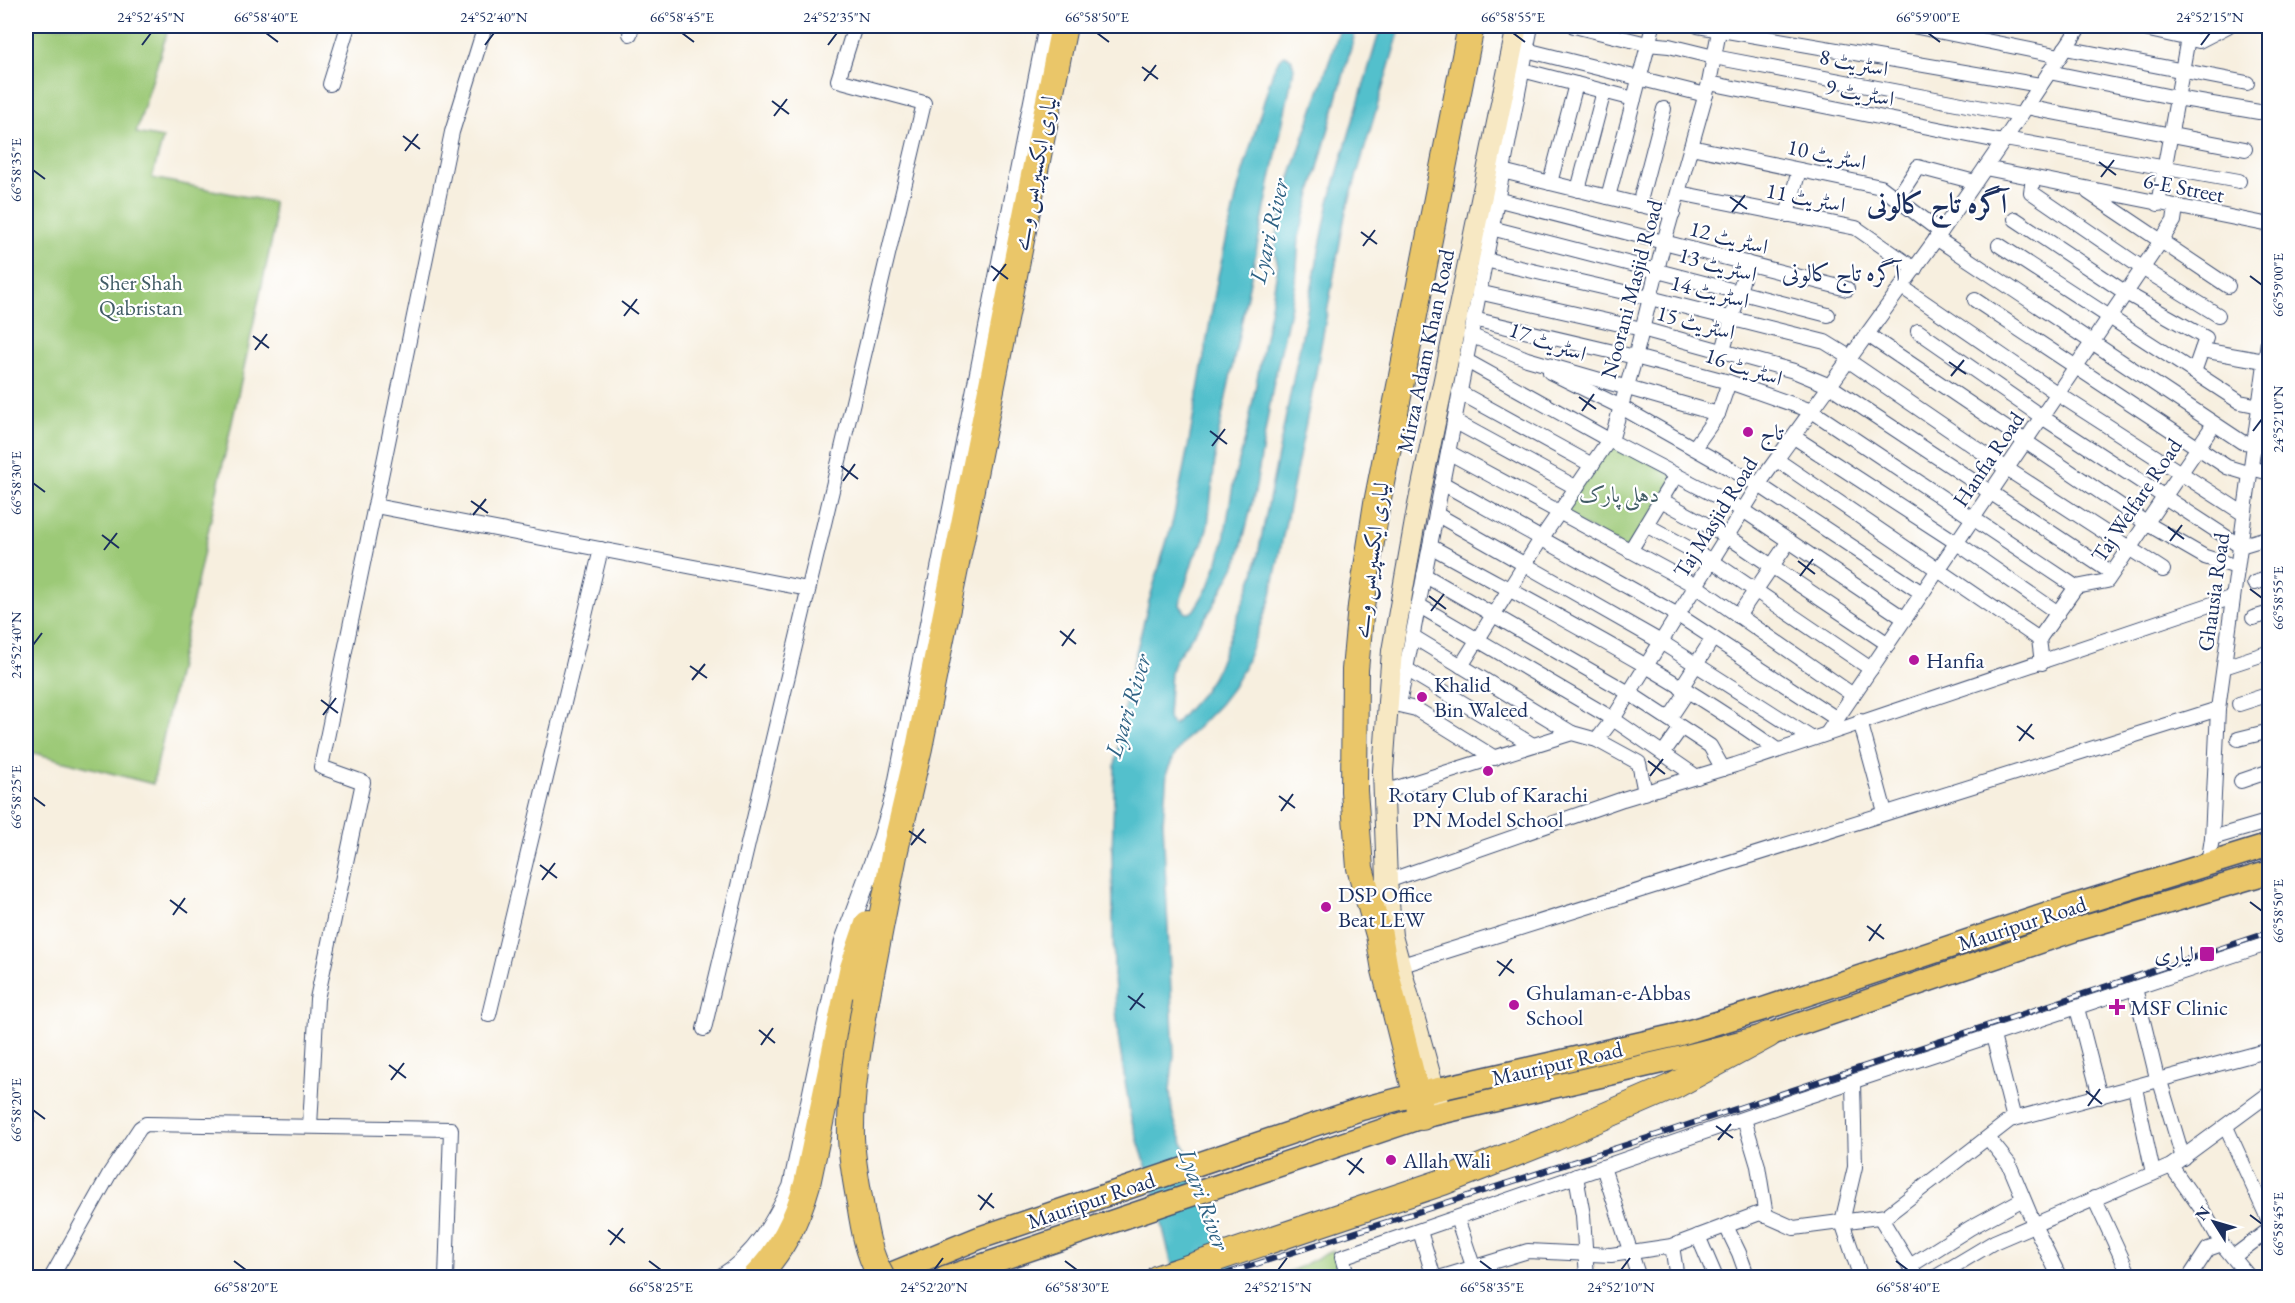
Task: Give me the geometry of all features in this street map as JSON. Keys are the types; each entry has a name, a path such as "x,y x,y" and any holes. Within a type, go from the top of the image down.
{"highway":[{"name":"لیاری ایکسپریس وے","path":"895,850 919,748 1064,26"},
{"name":"لیاری ایکسپریس وے","path":"1428,1104 1385,970 1379,935 1376,885 1360,868 1354,790 1355,670 1361,606 1377,503 1471,26"},
{"name":"Mauripur Road","path":"945,1278 1366,1137 1428,1104 1760,1010 2066,908 2270,845"},
{"path":"755,1278 787,1237 799,1214 852,970 895,850"},
{"path":"882,1278 866,1241 851,1139 852,1105 856,1053 895,850"},
{"name":"Mauripur Road","path":"882,1278 979,1238 1361,1109 1428,1104 1683,1057 1768,1035 2075,930 2270,872"},
{"path":"1158,1278 1443,1182 1554,1138 1674,1086 1768,1035"}],"main road":[{"name":"Mirza Adam Khan Road","path":"1428,1104 1392,936 1376,885 1383,771 1393,704 1392,651 1417,510 1517,26"}],"street":[{"path":"330,84 348,26"},
{"path":"310,1126 317,999 363,782 321,767 452,132 485,26"},
{"path":"704,1029 924,103 838,80 855,26"},
{"path":"721,1278 752,1253 780,1212 792,1186 844,941 882,839 895,795 1048,26"},
{"path":"1495,758 1416,708 1393,704 1406,669 1531,26"},
{"name":"اسٹریٹ 8","path":"1574,26 1714,57 2245,149"},
{"path":"1608,197 1653,26"},
{"path":"1698,26 2040,86"},
{"path":"1913,26 2247,83"},
{"name":"Taj Masjid Road","path":"1598,740 1759,485 1939,235 2080,26"},
{"path":"2132,26 2199,41 2228,26"},
{"name":"Noorani Masjid Road","path":"1461,666 1526,563 1613,434 1664,242 1708,89 1719,28"},
{"path":"2158,204 2188,38"},
{"name":"اسٹریٹ 9","path":"1526,50 1639,78 2239,181"},
{"path":"1522,70 1634,99"},
{"path":"2049,72 2259,112"},
{"path":"1551,183 1576,84"},
{"path":"1578,190 1604,91"},
{"path":"1639,205 1664,109"},
{"name":"اسٹریٹ 10","path":"1691,147 1881,187 1939,235 2092,343 2214,424 2242,442 2254,441 2270,444"},
{"path":"1897,199 1918,167 1975,182"},
{"name":"6-E Street","path":"1985,168 2270,225"},
{"path":"1787,215 1799,170"},
{"path":"1502,171 1672,213"},
{"path":"2033,178 2031,192 2142,268 2218,315"},
{"path":"2080,187 2228,286"},
{"name":"اسٹریٹ 11","path":"1679,193 1856,228 1915,269"},
{"name":"اسٹریٹ 12","path":"1496,199 1847,289"},
{"name":"Hanfia Road","path":"1828,732 2161,241 2174,221 2176,207"},
{"path":"2015,219 2126,292 2206,338 2194,372"},
{"name":"اسٹریٹ 13","path":"1491,228 1828,315"},
{"path":"1999,245 2240,402 2264,406"},
{"name":"اسٹریٹ 14","path":"1485,260 1825,342 2007,469 2163,570"},
{"path":"1723,351 1747,263"},
{"path":"1902,286 2058,394 2244,514"},
{"name":"اسٹریٹ 15","path":"1478,292 1642,329 1794,371 1830,386 2112,573"},
{"path":"1974,300 2227,467 2270,473"},
{"name":"اسٹریٹ 16","path":"1473,319 1635,357 1729,382 1812,411 2076,587"},
{"name":"Ghausia Road","path":"2208,864 2212,837 2218,709 2254,441 2264,406 2270,327"},
{"path":"1918,331 2042,417 2240,546 2270,537"},
{"name":"اسٹریٹ 17","path":"1470,335 1527,359 1718,414"},
{"path":"1868,335 2146,523 2205,558 2237,567"},
{"path":"2202,350 2267,361"},
{"path":"1466,360 1609,440 1743,510 1905,619"},
{"path":"1552,366 1550,372 1621,407 1759,485 1922,593"},
{"path":"1694,448 1718,414 1729,382"},
{"path":"1459,392 1593,465"},
{"path":"1454,421 1577,488"},
{"name":"Taj Welfare Road","path":"2076,587 2107,580 2214,424"},
{"path":"1794,437 1957,543 2058,613"},
{"path":"1448,452 1696,586 1853,695"},
{"path":"1777,460 2039,639"},
{"path":"1630,551 1676,475"},
{"path":"1442,483 1678,615 1838,719"},
{"path":"1661,500 1727,536 1888,644"},
{"path":"375,506 808,589"},
{"path":"1436,514 1526,563 1661,642 1811,738"},
{"path":"1646,525 1712,561 1871,669"},
{"path":"1738,616 1789,541"},
{"path":"1430,546 1646,667 1743,725 1778,750"},
{"path":"489,1015 601,549"},
{"path":"1424,575 1629,693 1710,746 1723,768"},
{"path":"2254,583 2270,578"},
{"path":"2042,663 2039,639 2076,587"},
{"path":"1376,885 1645,792 2042,663 2233,597"},
{"path":"1418,606 1613,719 1696,777"},
{"path":"2253,618 2270,613"},
{"path":"1412,636 1572,733 1598,740 1639,763 1645,792"},
{"path":"1669,719 1696,664 1713,638"},
{"path":"2224,667 2270,652"},
{"path":"1406,669 1533,745"},
{"path":"2239,704 2270,694"},
{"path":"1399,966 2218,709"},
{"path":"1860,721 1885,812"},
{"path":"1663,753 1681,728"},
{"path":"2238,739 2270,730"},
{"path":"1383,792 1572,733"},
{"path":"2241,781 2270,771"},
{"path":"2212,837 2270,821"},
{"path":"1348,1278 1342,1257 1853,1082 2269,945"},
{"path":"2135,988 2159,1081 2183,1158"},
{"path":"2078,1008 2100,1097"},
{"path":"1993,1036 2014,1119"},
{"path":"1439,1278 1475,1272 1528,1251 1611,1255 1672,1246 1760,1213 1794,1228 1886,1216 2014,1119 2270,1050"},
{"path":"1853,1082 1855,1167 1842,1222 1861,1278"},
{"path":"2134,1088 2153,1173"},
{"path":"1934,1278 1994,1242 2171,1166 2270,1093"},
{"path":"1744,1119 1758,1166 1766,1216"},
{"path":"51,1278 110,1173 142,1125 451,1129 446,1278"},
{"path":"2226,1126 2270,1223"},
{"path":"1988,1138 2009,1164 2060,1278"},
{"path":"2171,1166 2205,1214 2222,1244 2250,1278"},
{"path":"1603,1167 1639,1278"},
{"path":"1576,1176 1583,1215 1587,1278"},
{"path":"2094,1198 2131,1278"},
{"path":"1880,1217 1913,1272 1970,1227 2023,1199"},
{"path":"1457,1218 1475,1272"},
{"path":"1726,1226 1748,1278"},
{"path":"2233,1257 2270,1229"},
{"path":"1420,1231 1434,1278"},
{"path":"1698,1236 1716,1278"},
{"path":"2189,1278 2208,1249 2222,1244"},
{"path":"1672,1246 1677,1278"}],"green space":[{"name":"Sher Shah Qabristan","path":"26,26 169,26 136,133 163,138 152,178 273,202 274,230 153,784 26,751"},
{"name":"دہلی پارک","path":"1609,440 1676,476 1630,551 1560,513"},
{"path":"1333,1250 1340,1277 1280,1277"}],"water":[{"name":"Lyari River","path":"1341,26 1357,26 1299,237 1296,283 1273,386 1255,492 1238,560 1212,608 1175,660 1171,671 1168,716 1169,721 1174,725 1203,692 1216,672 1254,574 1329,202 1381,26 1401,26 1345,215 1270,600 1244,667 1233,687 1187,738 1174,756 1167,772 1163,822 1174,1055 1170,1090 1172,1112 1239,1277 1175,1278 1153,1187 1131,1119 1118,1036 1114,977 1112,853 1115,766 1129,681 1173,520 1218,276 1239,185 1273,71 1280,58 1285,55 1291,58 1294,68 1217,441 1208,525 1203,542 1194,557 1181,599 1180,605 1186,613 1194,610 1210,584 1223,546 1234,479 1246,436 1270,312 1278,265 1275,254 1276,238 1289,181"}],"railway":[{"path":"1213,1278 1672,1130 2270,932"}],"place":[{"name":"تاج","path":"1748,432"},
{"name":"Hanfia","path":"1914,660"},
{"name":"Khalid Bin Waleed","path":"1422,697"},
{"name":"Rotary Club of Karachi PN Model School","path":"1488,771"},
{"name":"DSP Office Beat LEW","path":"1326,907"},
{"name":"لیاری","path":"2207,954"},
{"name":"Ghulaman-e-Abbas School","path":"1514,1005"},
{"name":"MSF Clinic","path":"2117,1007"},
{"name":"Allah Wali","path":"1391,1160"}],"district":[{"name":"آگرہ تاج کالونی","path":"1937,203"},
{"name":"آگرہ تاج کالونی","path":"1841,273"}]}
